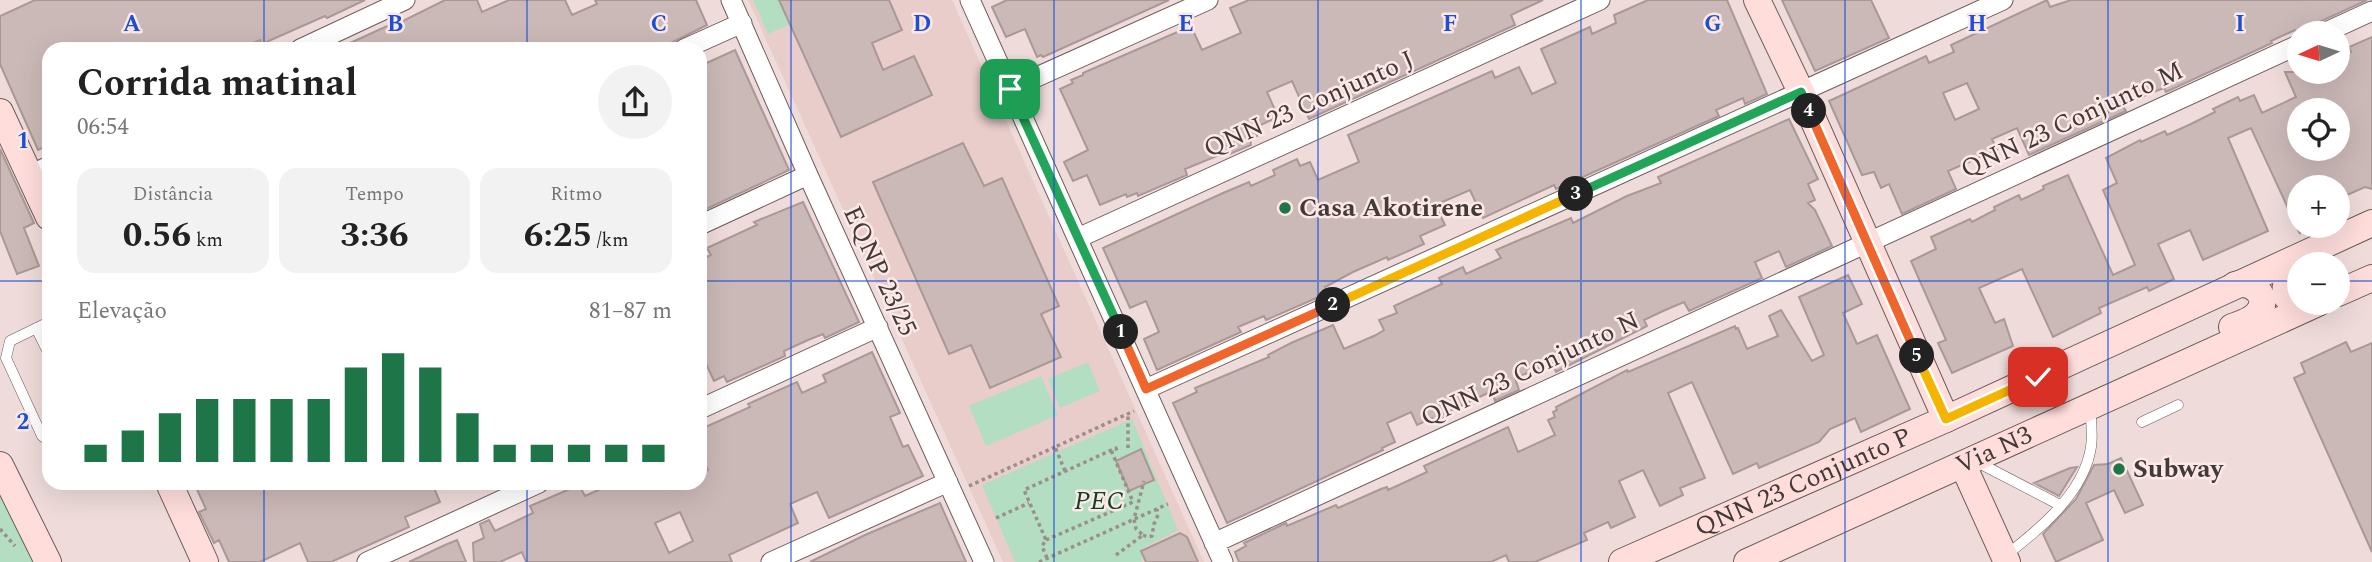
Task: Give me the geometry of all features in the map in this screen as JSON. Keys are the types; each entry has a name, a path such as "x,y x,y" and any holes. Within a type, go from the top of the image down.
{"main road":[{"path":"1758,0 1946,419"},
{"path":"0,111 40,170"},
{"name":"QNN 23 Conjunto P","path":"1622,562 1946,419 2372,223"},
{"path":"2342,252 2372,239"},
{"path":"2350,288 2372,278"},
{"path":"2048,425 2157,361 2252,318 2261,309 2261,295 2248,283 2235,285"},
{"name":"Via N3","path":"1747,562 2291,315"},
{"path":"1968,462 2006,559"},
{"path":"0,465 48,562"},
{"path":"1654,562 1756,516 1838,467"},
{"path":"172,490 205,562"}],"street":[{"path":"315,42 405,0"},
{"name":"EQNP 23/25","path":"731,0 984,562"},
{"path":"970,0 1223,562"},
{"path":"1010,89 1208,0"},
{"name":"QNN 23 Conjunto J","path":"1078,238 1600,0"},
{"path":"1146,389 2003,0"},
{"path":"2350,21 2372,11"},
{"path":"699,42 741,23"},
{"name":"QNN 23 Conjunto M","path":"1867,243 2287,50"},
{"path":"707,222 808,175"},
{"name":"QNN 23 Conjunto N","path":"1214,543 1867,243"},
{"path":"707,406 878,327"},
{"path":"771,562 948,482"},
{"path":"368,562 524,490"}],"lane":[{"path":"42,325 10,341 6,358 42,436"},
{"path":"36,328 42,340"},
{"path":"2143,422 2178,405"},
{"path":"2006,559 2043,527 2086,467 2092,437 2090,406"},
{"path":"1968,462 2060,505"}],"path":[{"path":"969,486 1136,410"},
{"path":"1128,414 1128,448"},
{"path":"1055,447 1065,471"},
{"path":"1046,540 1024,490 1116,448 1117,452"},
{"path":"1047,558 1042,546 1046,540 1133,502 1111,450"},
{"path":"1144,481 1134,519 1136,529 1143,535 1152,536 1157,509"},
{"path":"996,519 1030,503"},
{"path":"1039,562 1168,505"},
{"path":"1116,555 1143,535"}],"shaded area":[{"path":"748,0 952,0 1204,562 1003,562"}],"green space":[{"path":"753,0 844,0 768,34"},
{"path":"1088,362 1100,391 1060,408 1048,379"},
{"path":"1041,376 1058,415 986,446 969,406"},
{"name":"PEC","path":"1132,419 1178,530 1143,548 1142,562 1015,562 982,485"},
{"path":"0,487 38,562 0,562"}],"building":[{"path":"35,0 365,0 266,42 42,42 42,148 38,150 0,64 0,16"},
{"path":"445,0 477,0 482,12 509,0 565,0 572,15 597,4 595,0 696,0 707,25 673,42 352,42 398,21 399,23"},
{"path":"779,0 889,0 902,30 872,43 883,70 914,56 932,95 841,137"},
{"path":"1007,0 1169,0 1043,57 1037,57 1025,29 1006,37 992,7"},
{"path":"1249,0 1543,0 1511,15 1515,25 1309,119 1292,81 1267,92 1278,117 1254,128 1257,136 1250,139 1251,145 1185,169 1187,175 1138,196 1137,193 1127,197 1126,194 1100,205 1087,175 1073,181 1064,162 1088,150 1060,89 1073,83 1071,80 1083,73 1191,26 1202,50 1241,33 1230,8"},
{"path":"1648,0 1727,0 1767,94 1745,104 1743,98 1716,110 1719,116 1556,189 1554,185 1483,218 1470,190 1435,205 1445,225 1420,236 1424,244 1353,272 1325,287 1328,293 1266,320 1264,316 1238,327 1241,332 1157,370 1144,339 1159,332 1146,301 1130,308 1103,248 1223,193 1249,182 1251,186 1275,175 1273,170 1297,159 1300,166 1310,162 1318,180 1359,162 1348,135 1492,71 1495,78 1519,67 1532,94 1556,83 1541,49 1590,27 1592,34 1616,23 1614,15"},
{"path":"1782,0 1871,0 1889,38 1815,71"},
{"path":"2047,0 2050,7 2071,0 2367,0 2321,21 2287,21 2287,34 2271,41 2272,43 2166,92 2164,88 2148,94 2123,106 2126,111 2029,155 2017,128 1992,139 1997,150 1948,171 1956,189 1902,214 1889,184 1881,188 1874,172 1862,175 1829,101 1926,56 1929,63 1954,52 1951,45","holes":["1967,83 1979,109 1955,120 1943,93"]},
{"path":"2372,37 2372,189 2365,187 2350,194 2350,175 2287,175 2287,206 2251,128 2228,138 2268,231 2203,260 2190,230 2158,244 2174,279 2149,291 2147,287 2099,308 2101,313 2053,337 2022,269 1979,288 1995,323 2004,319 2013,346 1952,373 1938,343 1946,340 1911,261 1936,249 1931,237 1970,219 1972,222 2019,195 2021,200 2068,175 2113,275 2135,265 2103,190 2117,183 2106,158 2140,140 2141,142 2165,131 2167,135 2191,124 2238,97 2240,101 2254,95 2262,113 2287,101 2287,161 2350,161 2350,98 2294,98 2296,97 2290,84 2350,84 2350,47"},
{"path":"735,50 789,170 707,209 707,63"},
{"path":"1789,119 1818,179 1808,184 1815,200 1808,203 1815,210 1832,246 1786,267 1779,251 1755,262 1762,278 1689,311 1684,302 1663,311 1644,320 1647,326 1556,372 1552,363 1515,378 1519,390 1495,401 1492,391 1450,411 1451,413 1434,422 1432,418 1417,425 1411,412 1387,423 1395,442 1382,448 1383,450 1227,523 1173,403 1197,392 1195,388 1269,357 1268,355 1291,343 1333,325 1344,349 1376,335 1384,330 1379,320 1397,313 1394,306 1442,284 1439,278 1463,267 1466,274 1501,258 1496,250 1571,218 1573,223 1627,196 1661,183 1658,177"},
{"path":"963,143 984,186 1002,178 1059,306 1041,314 1061,357 990,388 971,345 949,354 873,182"},
{"path":"0,149 34,223 24,228 39,266 17,274 0,231"},
{"path":"803,202 859,322 825,338 823,334 808,340 784,351 785,356 727,382 724,376 714,381 707,366 707,257 711,255 707,248 757,225 754,222"},
{"path":"1848,275 1862,304 1843,313 1857,344 1877,335 1910,409 1861,432 1855,418 1830,429 1819,442 1759,468 1757,463 1733,474 1692,382 1668,393 1705,478 1680,488 1683,495 1660,506 1643,470 1619,481 1635,517 1611,528 1608,522 1584,533 1587,540 1535,562 1509,562 1506,555 1491,562 1239,562 1235,552 1246,546 1244,543 1286,523 1287,526 1336,505 1338,508 1387,487 1388,490 1427,472 1424,466 1508,427 1518,452 1555,435 1548,420 1555,417 1553,412 1557,410 1556,407 1627,370 1628,372 1735,326 1747,349 1778,336 1769,316 1781,310 1812,361 1824,355 1799,297"},
{"path":"2346,342 2351,352 2372,343 2372,552 2294,378 2305,373 2301,363"},
{"path":"872,352 900,413 890,417 903,447 908,445 923,476 829,518 817,492 790,504 798,523 729,555 732,562 526,562 522,552 500,562 474,562 473,543 484,538 480,524 489,520 495,531 533,513 530,506 567,490 582,490 585,496 598,490 707,490 707,426 797,382 802,393 826,382 823,375","holes":["680,512 693,541 669,553 655,523"]},
{"path":"1141,449 1154,480 1129,491 1116,461"},
{"path":"2121,458 2143,505 2125,513 2114,490 2086,503 2103,540 2056,562 2043,534 2076,499 2094,465 2108,464"},
{"path":"2077,467 2059,496 2034,483 2070,468"},
{"path":"197,490 435,490 440,502 405,517 409,527 331,562 308,562 300,543 260,562 229,562 219,540 214,543 199,512 206,509"},
{"path":"940,503 966,562 810,562 865,535"},
{"path":"1180,533 1187,537 1198,562 1146,562 1141,551"},
{"path":"457,540 466,562 409,562 445,545"}],"place":[{"name":"Casa Akotirene","path":"1285,208"},
{"name":"Subway","path":"2119,469"}],"route":[{"path":"1010,89 1146,389 1801,92 1946,419 2038,377"}]}
